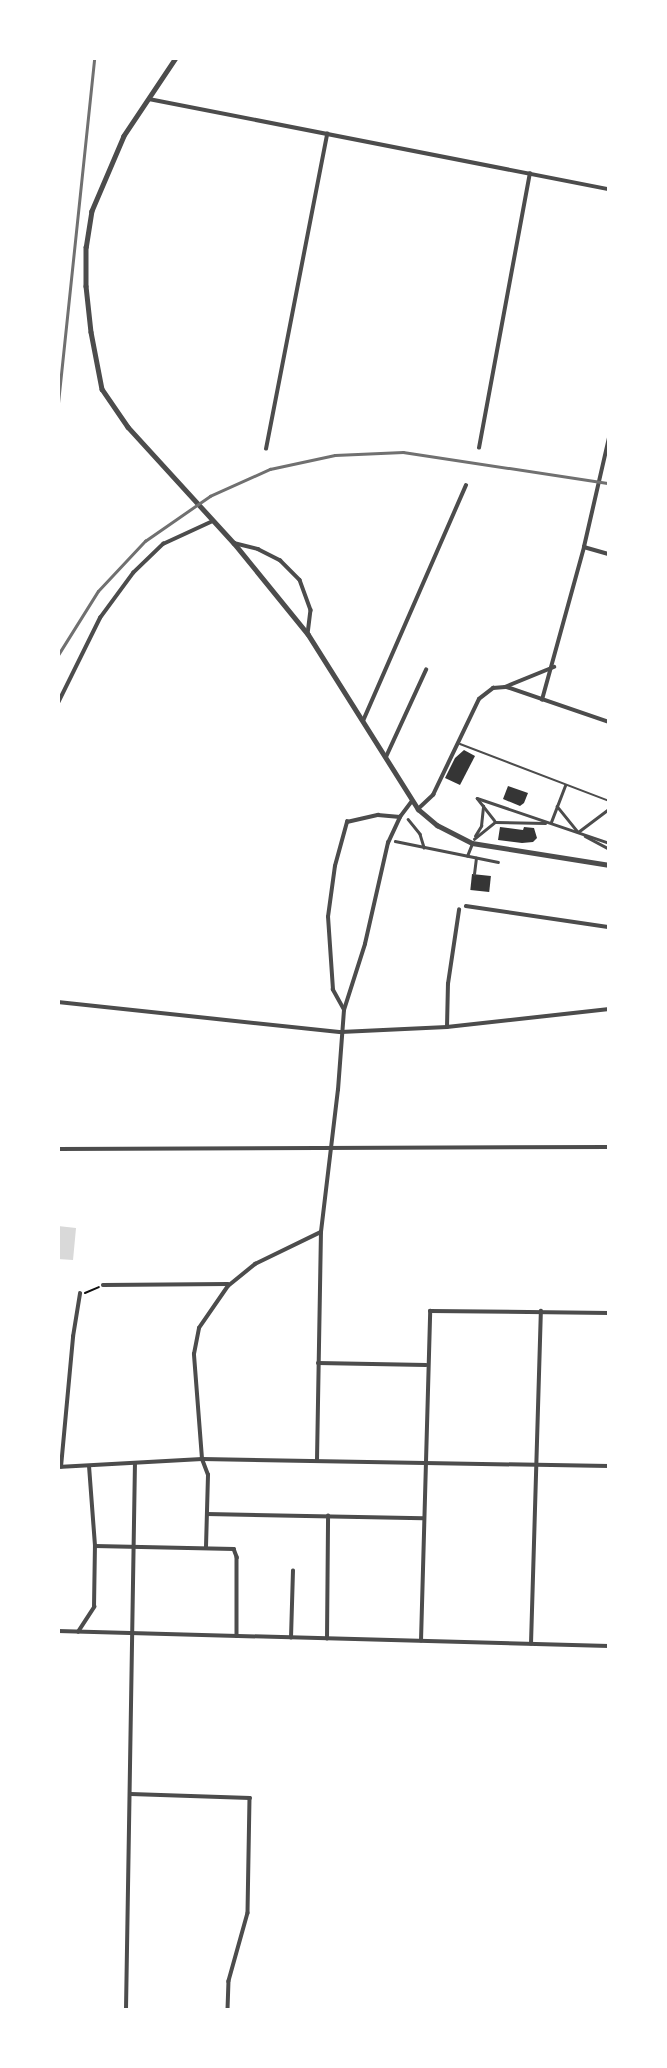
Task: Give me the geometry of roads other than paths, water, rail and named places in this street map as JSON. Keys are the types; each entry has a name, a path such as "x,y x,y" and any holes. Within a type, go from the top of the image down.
{"street":[{"path":"176,58 124,136 92,211 86,247 91,332 102,389 114,409 233,543 308,634 384,759 418,809 437,825 472,843 609,865"},
{"path":"147,98 609,189"},
{"path":"266,449 327,134"},
{"path":"479,448 530,174"},
{"path":"542,700 554,667 607,464 609,438"},
{"path":"362,723 466,485"},
{"path":"58,704 100,618 133,573 163,544 213,521"},
{"path":"233,543 258,549 280,560 300,580 311,610 308,634"},
{"path":"584,547 609,554"},
{"path":"418,809 433,795 479,699 494,688 505,687 554,667"},
{"path":"384,759 426,670"},
{"path":"505,687 609,722"},
{"path":"550,823 565,786"},
{"path":"495,822 477,798 609,843"},
{"path":"317,1460 321,1232 344,1010 365,944 379,872 400,817 412,801"},
{"path":"483,806 481,826 474,839 495,822 550,823"},
{"path":"557,806 577,832 609,849"},
{"path":"577,832 609,809"},
{"path":"344,1010 333,990 328,917 335,866 344,832 347,822 378,815 400,817"},
{"path":"408,819 420,834 424,847"},
{"path":"395,841 498,862"},
{"path":"467,856 471,846"},
{"path":"474,874 477,858"},
{"path":"466,906 609,927"},
{"path":"447,1027 449,972 459,910"},
{"path":"58,1002 341,1032 447,1027 609,1009"},
{"path":"58,1149 609,1147"},
{"path":"206,1547 208,1475 202,1459 194,1354 200,1328 230,1284 264,1257 321,1232"},
{"path":"103,1284 230,1284"},
{"path":"80,1294 60,1467 202,1459 609,1466"},
{"path":"421,1641 426,1365 430,1311 609,1313"},
{"path":"531,1644 541,1311"},
{"path":"318,1363 426,1365"},
{"path":"126,2010 135,1463"},
{"path":"78,1632 94,1607 95,1546 89,1467"},
{"path":"207,1514 423,1518"},
{"path":"327,1639 328,1516"},
{"path":"95,1546 234,1549 237,1557 237,1636"},
{"path":"291,1638 293,1571"},
{"path":"58,1631 609,1646"},
{"path":"130,1794 250,1798 248,1913 229,1981 228,2010"}],"lane":[{"path":"458,743 609,801"}],"railway":[{"path":"58,403 94,58"},
{"path":"58,655 98,591 145,541 210,496 270,469 335,455 403,452 609,483"}]}
